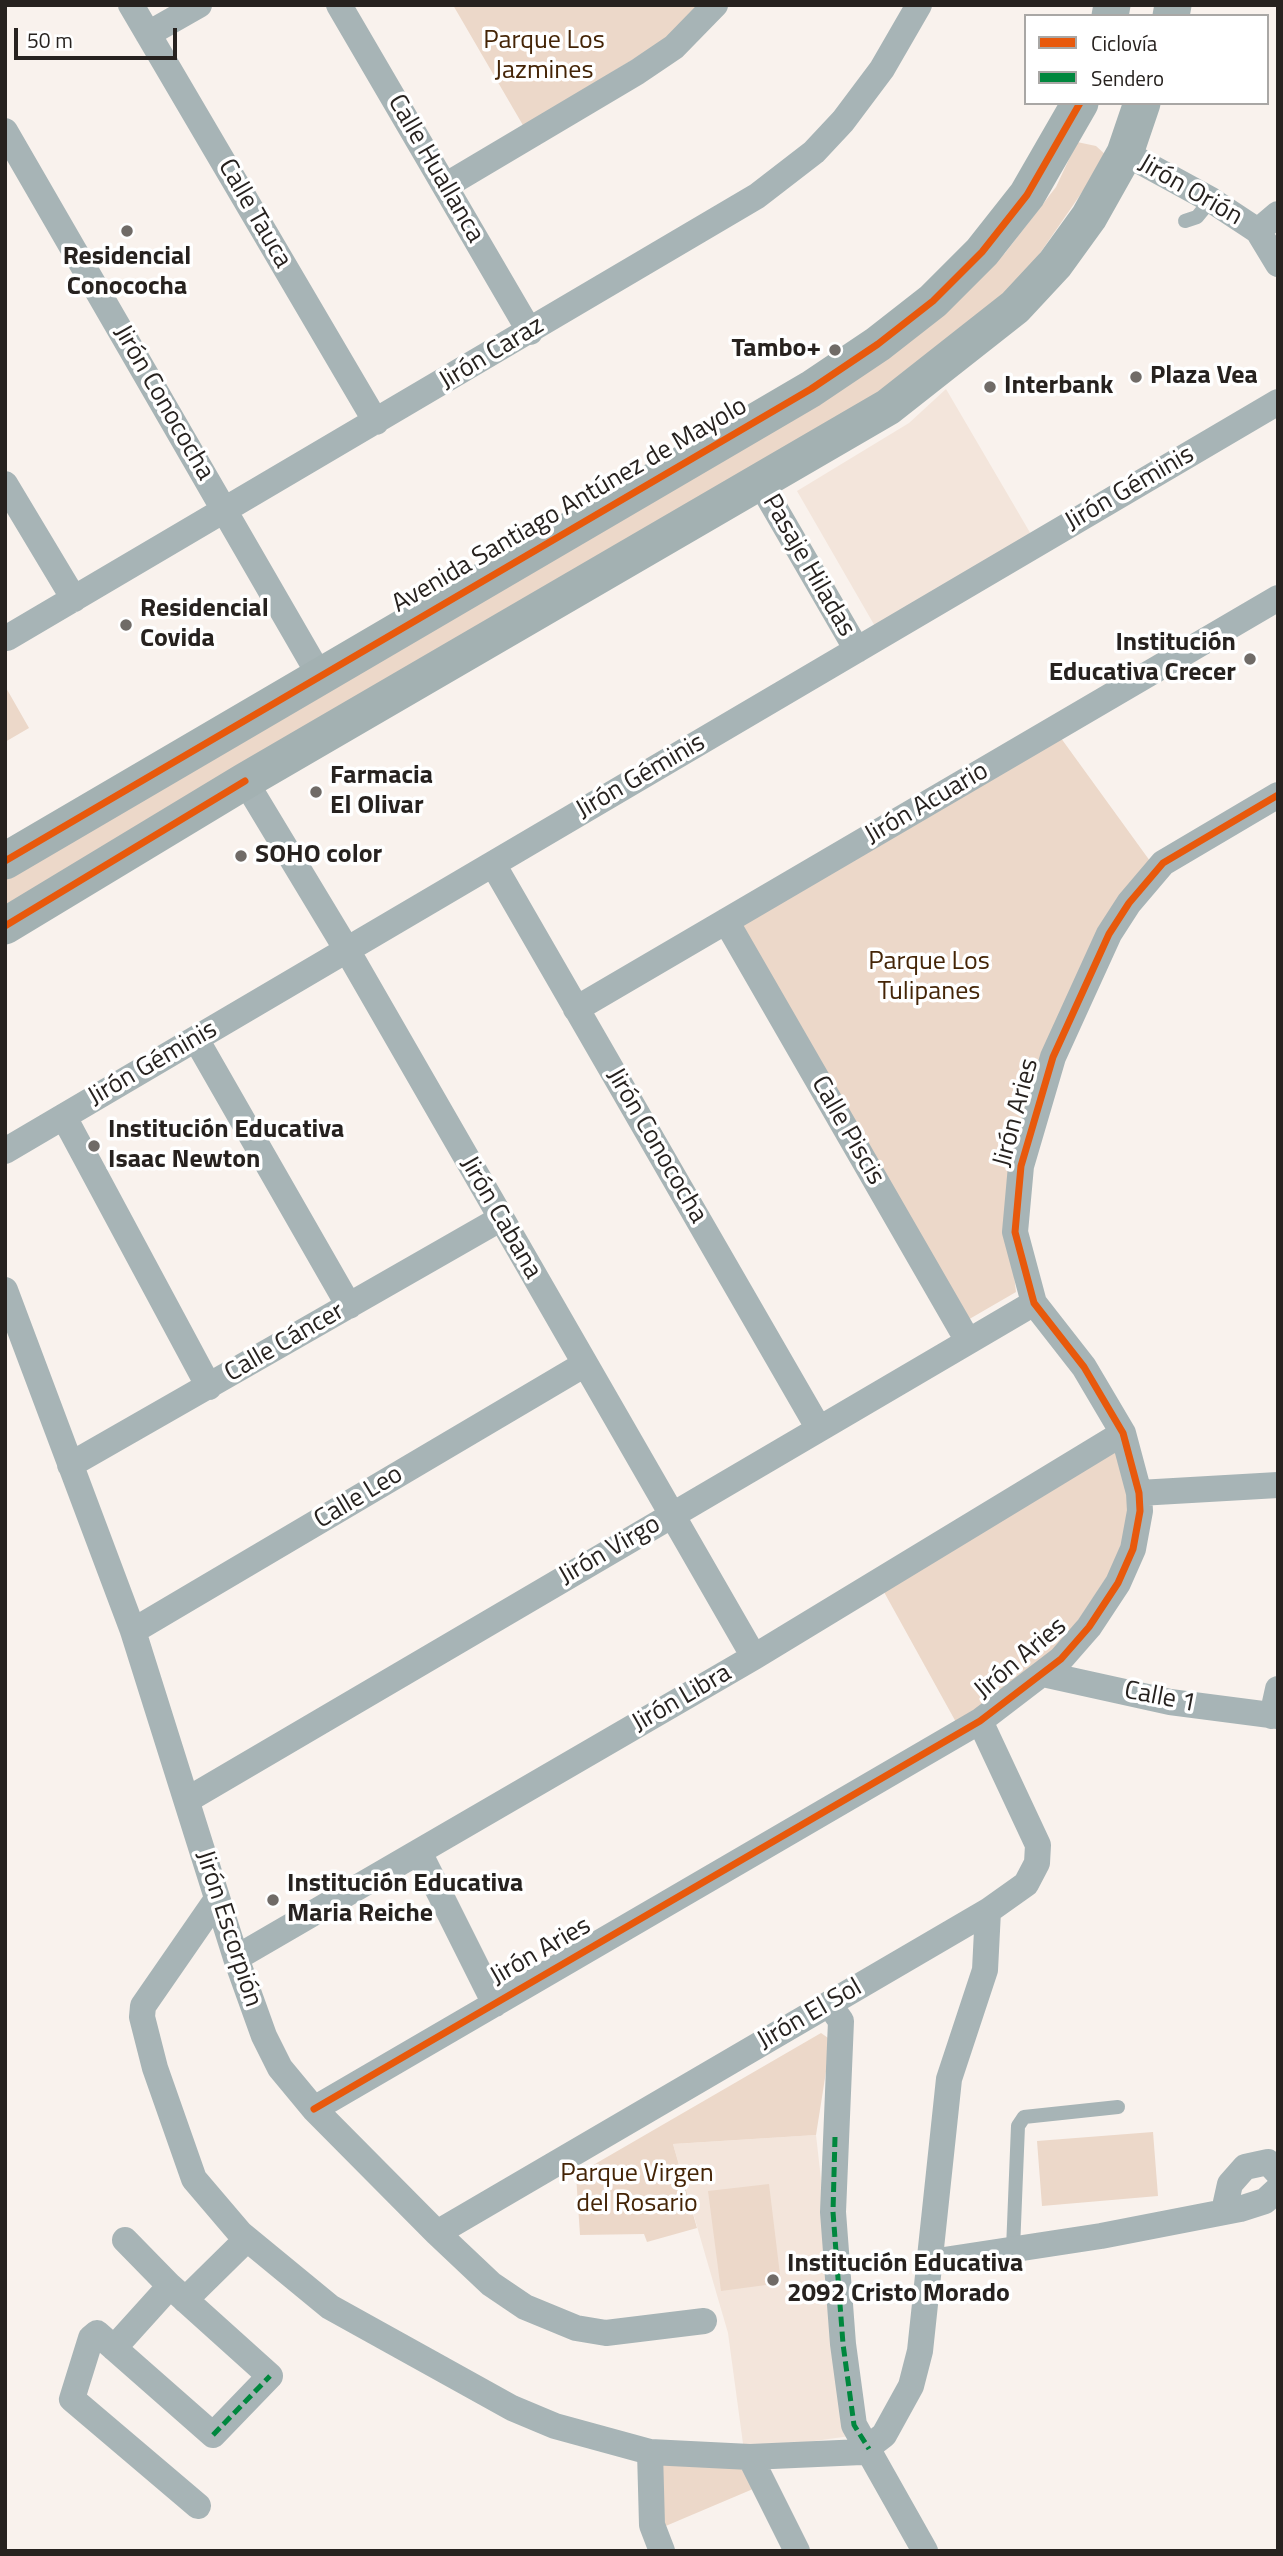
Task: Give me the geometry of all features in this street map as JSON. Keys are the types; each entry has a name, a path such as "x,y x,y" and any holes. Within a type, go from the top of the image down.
{"main road":[{"name":"Avenida Santiago Antúnez de Mayolo","path":"5,860 811,389 907,322 982,252 1027,194 1079,105"},
{"path":"5,926 245,781 888,407 1014,307 1055,264 1089,217 1125,153 1141,105"},
{"path":"462,594 463,608 472,619 476,632 488,640"}],"street":[{"name":"Calle Tauca","path":"131,5 376,422"},
{"path":"148,34 199,5"},
{"name":"Calle Huallanca","path":"339,5 530,332"},
{"path":"445,186 638,72 674,47 715,5"},
{"name":"Jirón Caraz","path":"7,638 734,211 795,169 828,138 863,95 888,60 919,5"},
{"name":"Jirón Conococha","path":"5,131 320,676"},
{"name":"Jirón Orión","path":"1125,153 1211,200 1268,222 1278,264"},
{"name":"Jirón Géminis","path":"5,1151 1278,402"},
{"name":"Pasaje Hiladas","path":"759,481 857,650"},
{"path":"5,484 74,599"},
{"name":"Jirón Acuario","path":"576,1009 1278,598"},
{"name":"Jirón Cabana","path":"245,781 347,950 754,1657"},
{"name":"Jirón Aries","path":"314,2109 980,1721 1043,1674 1077,1643 1127,1567 1137,1532 1139,1493 1124,1433 1084,1367 1034,1303 1015,1233 1021,1166 1053,1057 1109,934 1129,903 1163,863 1278,795"},
{"name":"Jirón Conococha","path":"493,864 818,1429"},
{"name":"Calle Piscis","path":"726,921 968,1341"},
{"path":"196,1039 349,1306"},
{"path":"64,1117 209,1387"},
{"name":"Calle Cáncer","path":"70,1465 500,1219"},
{"name":"Jirón Escorpión","path":"5,1290 133,1631 236,1958 274,2057 314,2109 437,2233 506,2296 546,2318 576,2328 606,2333 638,2331 704,2320"},
{"name":"Jirón Virgo","path":"187,1800 1034,1303"},
{"name":"Calle Leo","path":"133,1631 585,1364"},
{"name":"Jirón Libra","path":"236,1958 754,1657 1124,1433"},
{"path":"1139,1493 1278,1485"},
{"name":"Calle 1","path":"1043,1674 1170,1702 1275,1716"},
{"path":"1275,1716 1278,1689"},
{"name":"Jirón El Sol","path":"437,2233 988,1911 1026,1884 1033,1874 1038,1852 1035,1837 980,1721"},
{"path":"419,1852 495,2004"},
{"path":"217,1899 143,2006 142,2017 162,2087 197,2185 247,2239 330,2306 471,2387 555,2426 650,2452 750,2457 850,2455 869,2449 891,2425 911,2386 920,2351 949,2079 985,1970 988,1911"},
{"path":"829,2004 841,2021 833,2211 843,2344 854,2425 925,2551"},
{"path":"1224,2211 1230,2185 1245,2167 1268,2162 1278,2173"},
{"path":"931,2262 1160,2225 1265,2201 1278,2189"},
{"path":"105,2341 177,2293 247,2239"},
{"path":"125,2240 177,2293 270,2376 213,2435 105,2341 91,2338 72,2399 198,2506"},
{"path":"650,2452 652,2525 662,2551"},
{"path":"750,2457 797,2551"}],"lane":[{"path":"1185,220 1196,217 1211,200"},
{"path":"1013,2249 1018,2126 1024,2117 1118,2107"}],"shaded area":[{"path":"946,389 1032,536 876,628 797,491 909,423"},
{"name":"Institución Educativa 2092 Cristo Morado","path":"816,2135 850,2436 744,2451 728,2333 673,2144"}],"green space":[{"name":"Parque Los Jazmines","path":"453,5 700,5 669,37 524,127"},
{"path":"1077,142 1096,146 1107,156 1025,275 875,402 5,905 5,877 944,311 1005,253 1056,187"},
{"path":"5,686 29,728 5,742"},
{"name":"Parque Los Tulipanes","path":"1058,734 1150,861 1059,1031 1010,1240 1016,1292 966,1321 738,928"},
{"path":"1119,1449 1130,1510 1122,1554 1058,1651 957,1724 884,1592"},
{"name":"Parque Virgen del Rosario","path":"821,2033 831,2040 816,2135 673,2144 697,2228 647,2242 644,2234 580,2235 576,2175"},
{"path":"1153,2132 1158,2196 1042,2206 1037,2141"},
{"path":"769,2184 781,2283 721,2291 708,2191"},
{"path":"740,2461 753,2489 661,2528 658,2463"}],"marked path":[{"path":"835,2137 833,2212 843,2344 854,2425 869,2449"},
{"path":"213,2435 270,2376"}],"cycle path":[{"path":"5,861 811,389 878,344 933,301 982,252 1027,195 1079,105"},
{"path":"5,926 245,781"},
{"path":"314,2109 980,1721 1061,1659 1089,1627 1118,1583 1133,1549 1140,1511 1139,1493 1123,1433 1084,1367 1034,1303 1015,1232 1021,1166 1053,1057 1109,934 1129,903 1163,863 1278,795"}],"place":[{"name":"Residencial Conococha","path":"127,231"},
{"name":"Tambo+","path":"835,350"},
{"name":"Plaza Vea","path":"1136,377"},
{"name":"Interbank","path":"990,387"},
{"name":"Residencial Covida","path":"126,625"},
{"name":"Institución Educativa Crecer","path":"1250,659"},
{"name":"Farmacia El Olivar","path":"316,792"},
{"name":"SOHO color","path":"241,856"},
{"name":"Institución Educativa Isaac Newton","path":"94,1146"},
{"name":"Institución Educativa Maria Reiche","path":"273,1900"},
{"name":"Institución Educativa 2092 Cristo Morado","path":"773,2280"}]}
